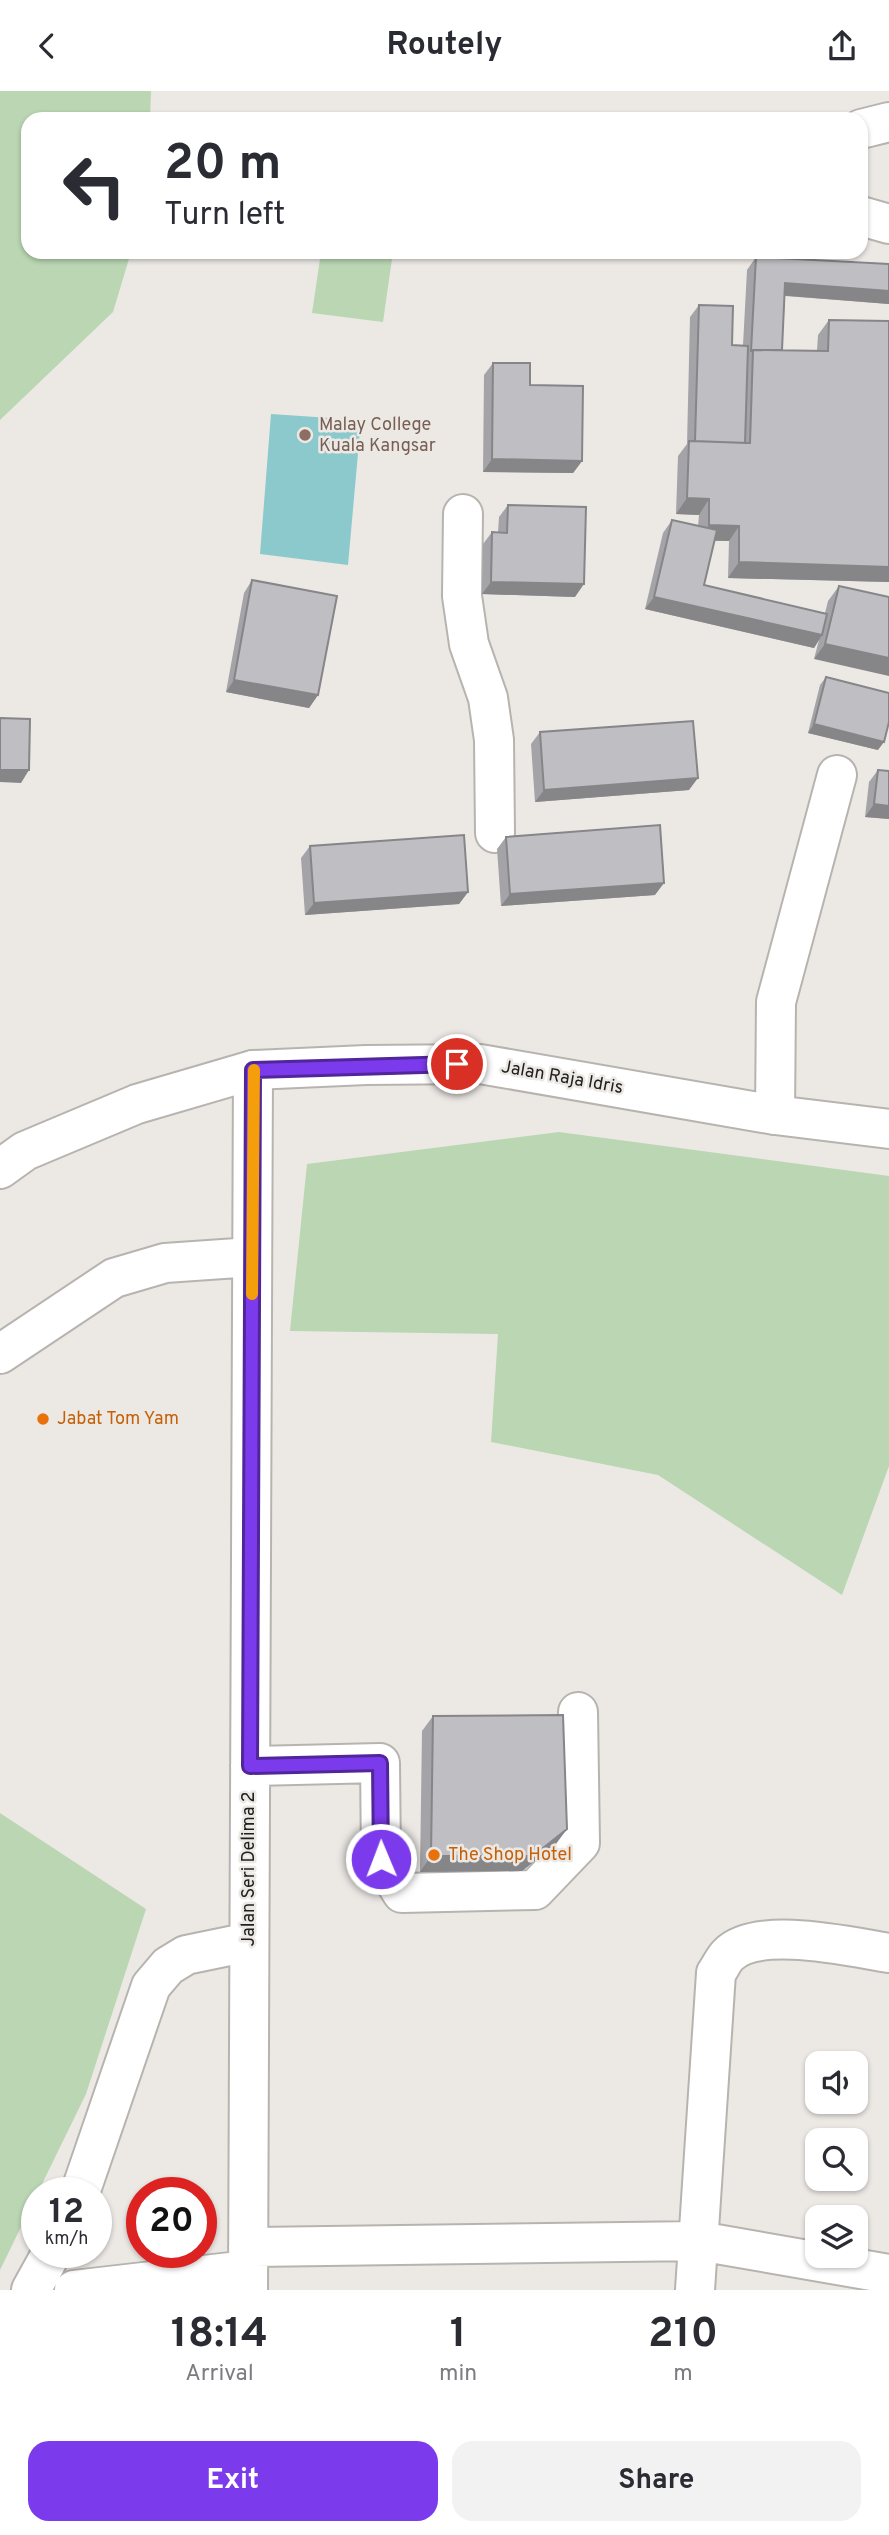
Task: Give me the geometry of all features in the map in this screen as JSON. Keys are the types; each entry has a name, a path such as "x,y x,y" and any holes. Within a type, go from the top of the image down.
{"street":[{"path":"868,127 889,122"},
{"path":"868,218 889,224"},
{"path":"463,514 462,596 469,643 488,698 494,740 495,833"},
{"path":"775,1115 776,1002 838,775"},
{"name":"Jalan Raja Idris","path":"0,1169 25,1151 137,1104 253,1070 480,1064 775,1115 889,1129"},
{"name":"Jalan Seri Delima 2","path":"248,2269 253,1070"},
{"path":"0,1354 114,1277 165,1263 252,1257"},
{"path":"250,1766 380,1763 381,1859 402,1892 536,1890 580,1843 578,1712"},
{"path":"695,2290 716,1973 729,1954 750,1943 786,1939 889,1953"},
{"path":"85,2177 150,1986 168,1966 186,1955 249,1942"},
{"path":"74,2290 248,2269 699,2241 889,2274"},
{"path":"31,2290 43,2268"}],"green space":[{"path":"0,91 151,91 150,112 21,112 21,259 129,259 113,312 0,420"},
{"path":"320,259 392,259 383,322 312,313"},
{"path":"559,1132 889,1176 889,1466 842,1595 658,1475 491,1442 498,1334 290,1331 307,1164"},
{"path":"0,1813 146,1909 86,2094 45,2177 21,2177 21,2227 0,2270"}],"water":[{"path":"271,414 361,420 348,565 260,554"}],"building":[{"path":"756,259 889,264 889,291 785,283 782,350 751,351"},
{"path":"699,305 733,306 732,345 748,346 745,443 695,441"},
{"path":"829,320 889,321 889,567 739,562 739,526 709,525 709,499 687,498 689,441 750,443 753,350 828,351"},
{"path":"493,363 530,363 530,385 583,386 582,461 492,459"},
{"path":"508,505 586,507 584,584 491,582 492,532 507,533"},
{"path":"672,520 717,530 704,585 827,614 822,635 654,597"},
{"path":"252,580 337,596 318,695 234,680"},
{"path":"839,586 889,597 889,658 825,644"},
{"path":"826,677 889,693 889,722 884,742 814,724"},
{"path":"0,718 30,719 29,770 0,770"},
{"path":"693,721 698,778 544,790 540,732"},
{"path":"878,770 889,771 889,806 874,804"},
{"path":"660,825 664,883 510,894 506,837"},
{"path":"464,835 468,892 314,903 310,846"},
{"path":"563,1715 567,1829 533,1856 431,1856 433,1716"}],"slow traffic":[{"path":"252,1294 254,1070"}],"place":[{"name":"Malay College Kuala Kangsar","path":"305,435"},
{"name":"Jabat Tom Yam","path":"43,1419"},
{"name":"The Shop Hotel","path":"434,1855"}],"route":[{"path":"381,1859 380,1763 250,1766 253,1070 457,1064"}]}
